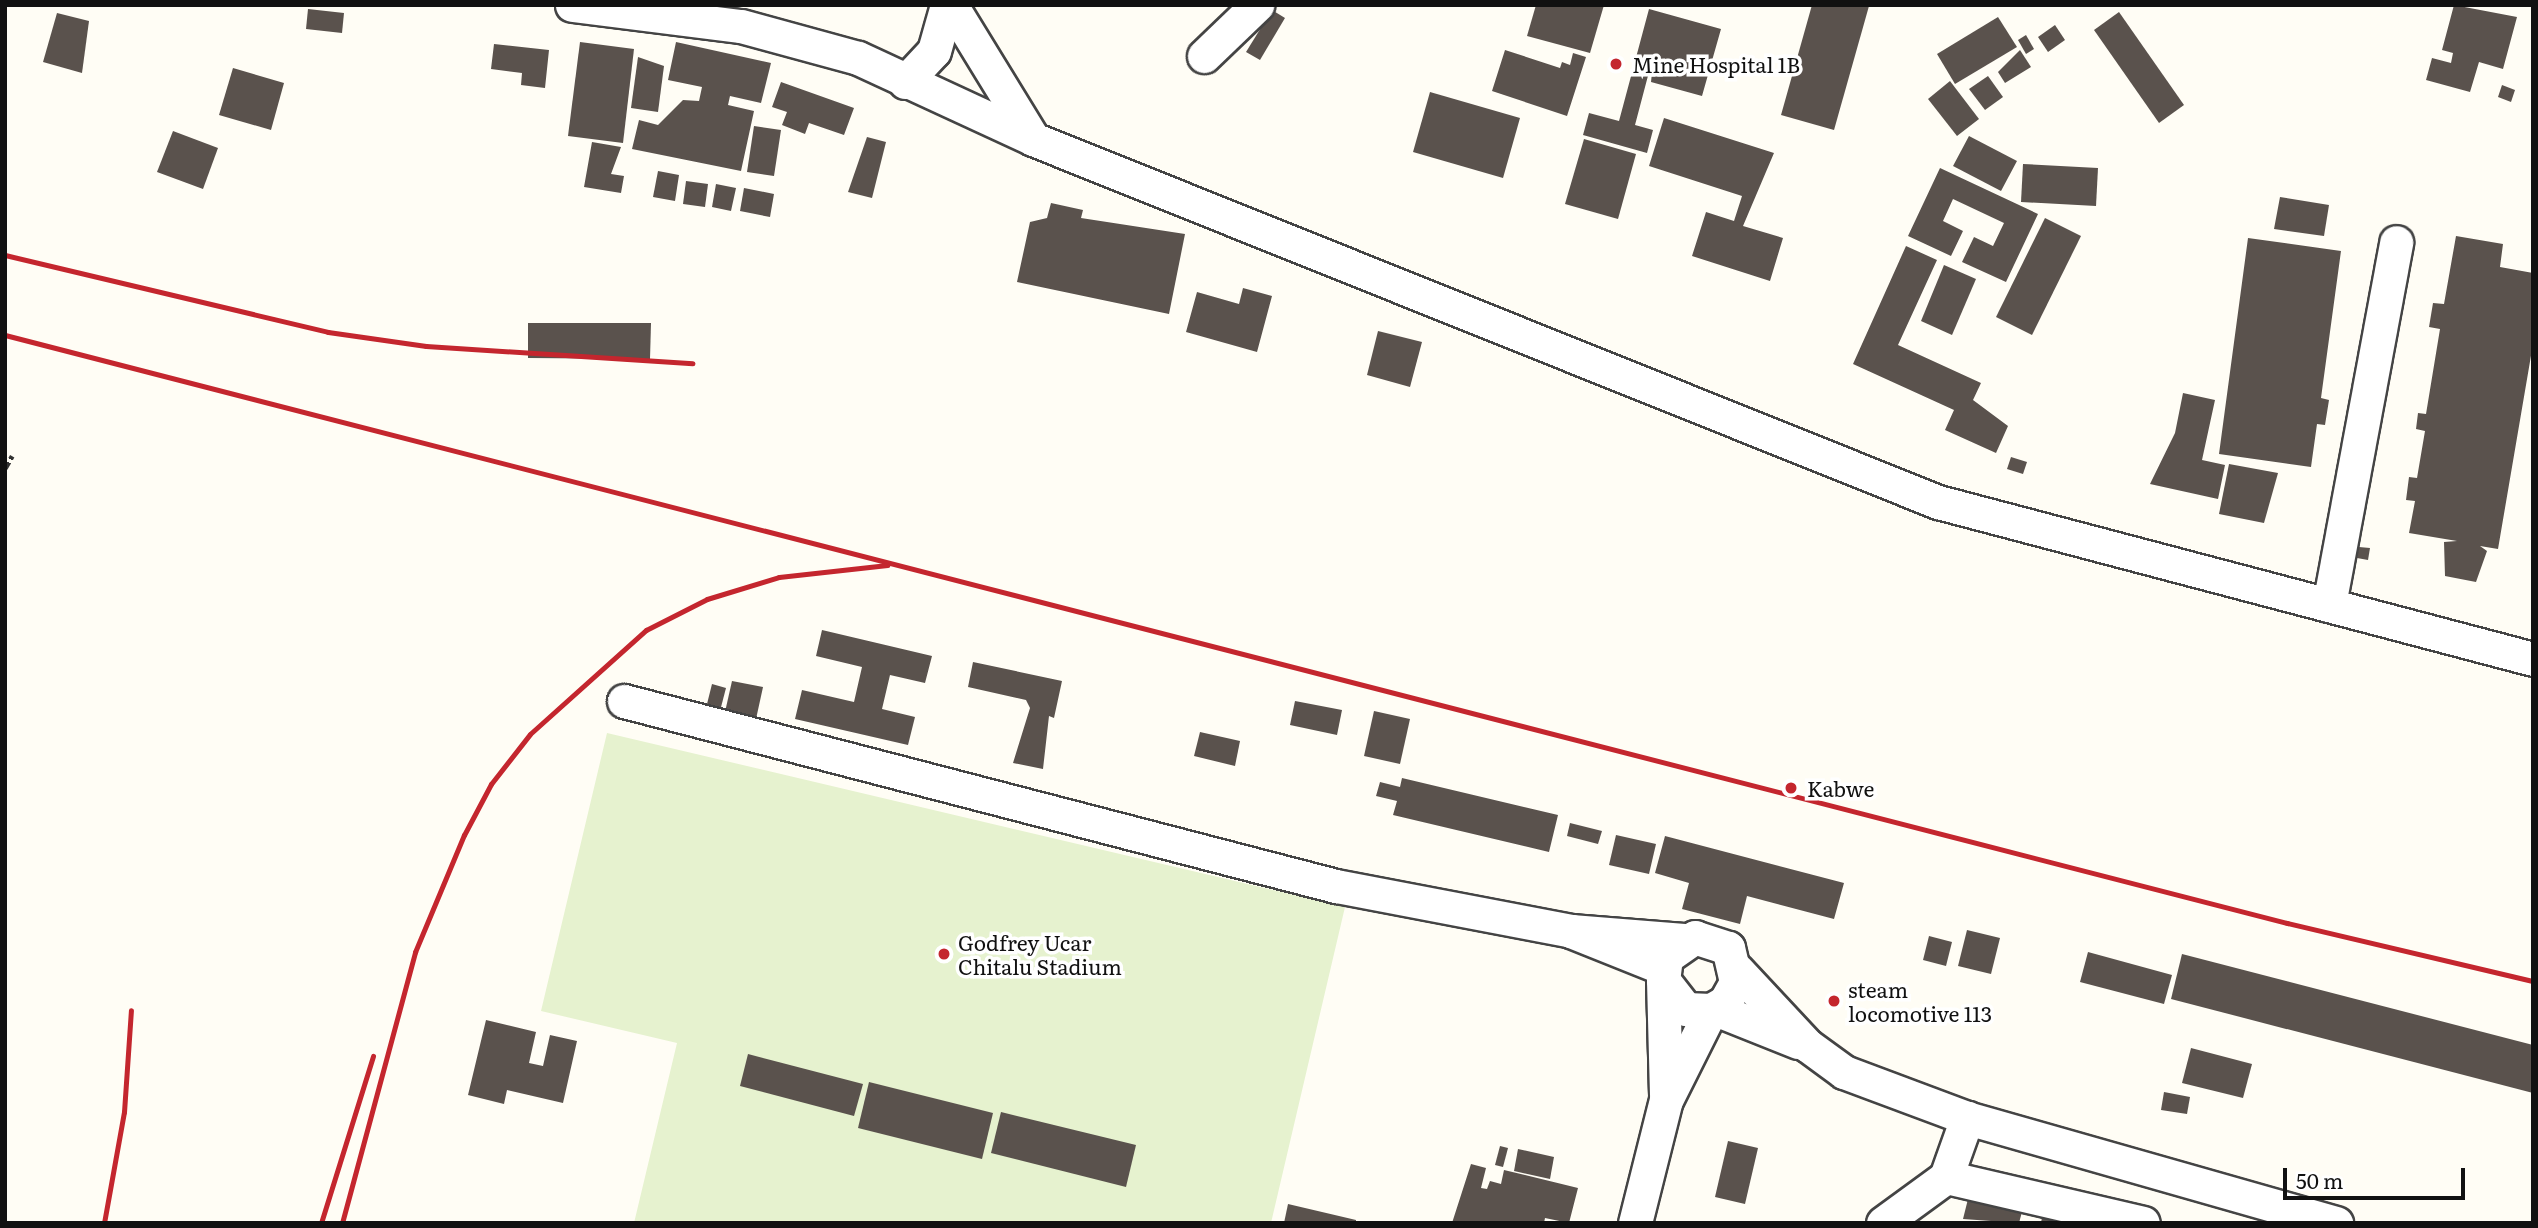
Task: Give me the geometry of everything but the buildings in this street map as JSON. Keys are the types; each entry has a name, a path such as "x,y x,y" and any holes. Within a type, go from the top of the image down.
{"street":[{"path":"572,5 741,26 858,58 1033,139 1938,502 2533,659"},
{"path":"905,82 934,51 949,5"},
{"path":"949,5 1033,139"},
{"path":"1204,56 1257,5"},
{"path":"2329,605 2396,242"},
{"path":"624,701 1336,886 1571,931 1718,941 1737,970 1807,1045 1844,1072 1967,1118 2336,1223"},
{"path":"1571,931 1663,974 1686,1009 1713,1009 1807,1045"},
{"path":"1666,1100 1663,974 1684,940"},
{"path":"1635,1223 1666,1100 1713,1009 1732,993 1737,970"},
{"path":"1883,1223 1946,1177 1967,1118"},
{"path":"1946,1177 2143,1223"}],"path":[{"path":"5,468 12,456"}],"green space":[{"name":"Godfrey Ucar Chitalu Stadium","path":"607,733 1345,907 1271,1223 634,1223 677,1043 541,1011"}],"railway":[{"path":"5,255 328,332 426,346 692,363"},
{"path":"5,335 2287,923 2533,981"},
{"path":"342,1223 415,952 464,835 491,784 530,734 646,630 707,599 779,577 887,565"},
{"path":"104,1223 124,1112 131,1010"},
{"path":"321,1223 373,1056"}],"place":[{"name":"Mine Hospital 1B","path":"1616,64"},
{"name":"Kabwe","path":"1791,788"},
{"name":"Godfrey Ucar Chitalu Stadium","path":"944,954"},
{"name":"steam locomotive 113","path":"1834,1001"}]}
